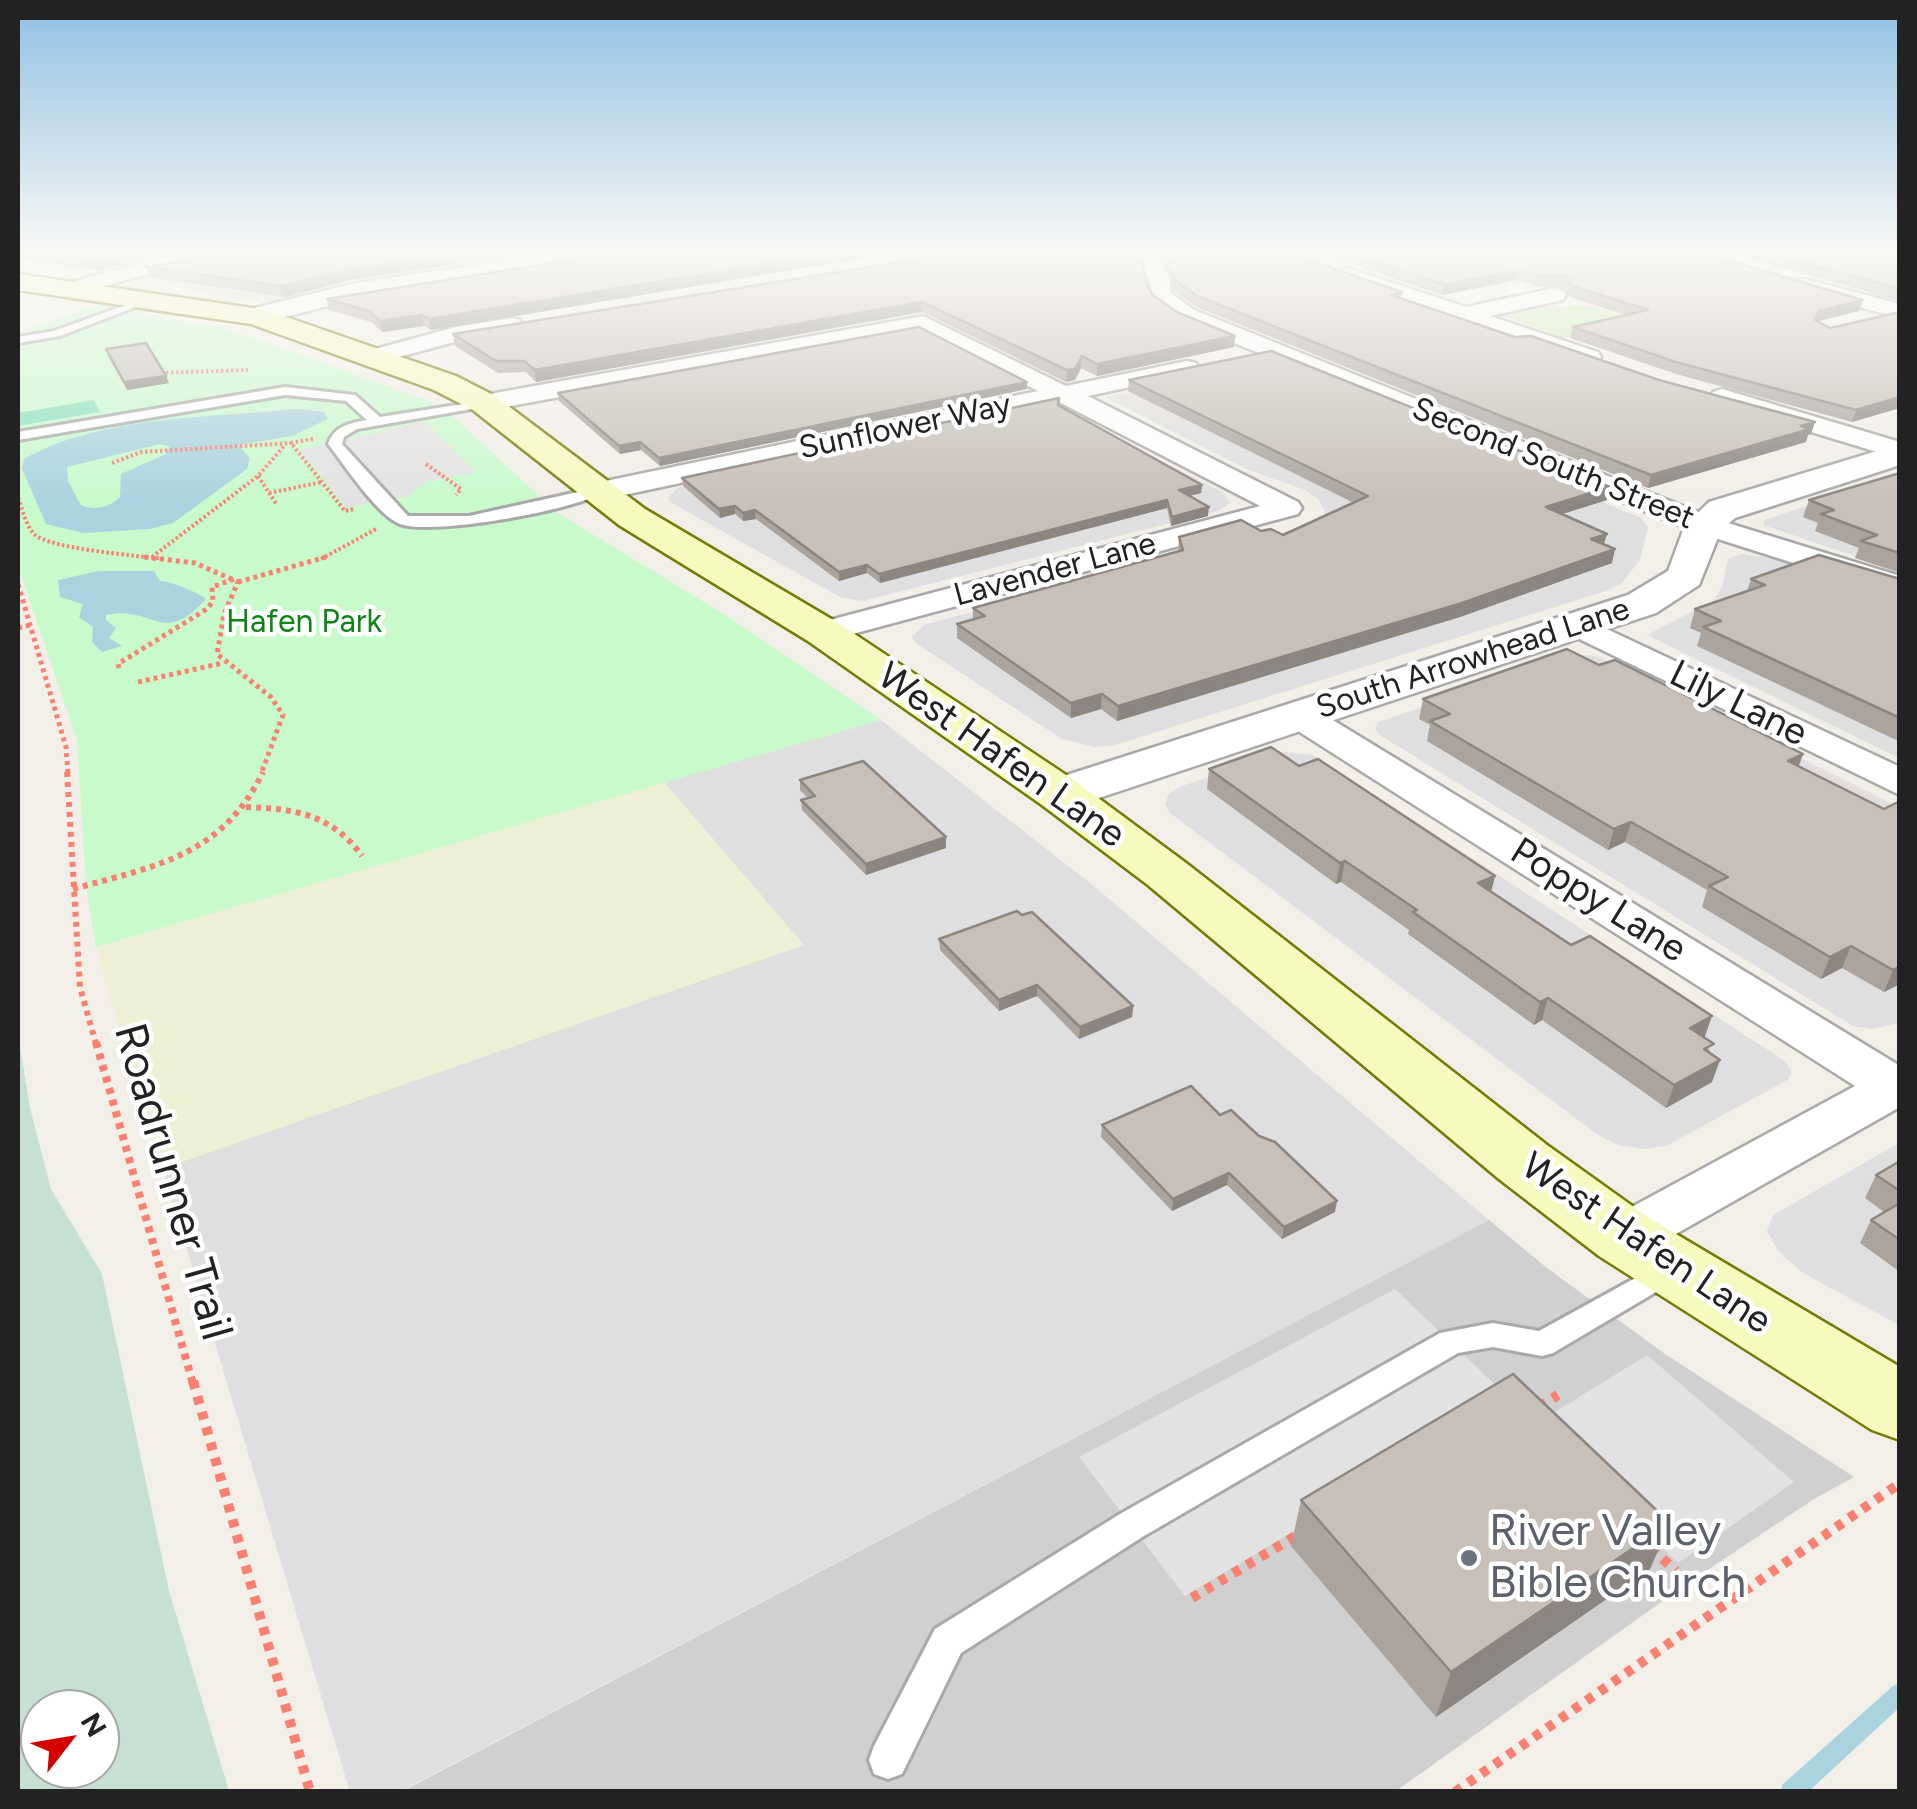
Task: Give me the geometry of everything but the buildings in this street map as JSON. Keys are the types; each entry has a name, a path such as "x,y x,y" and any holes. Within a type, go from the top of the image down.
{"main road":[{"name":"West Hafen Lane","path":"313,335 445,383 484,403 596,492 823,632 1060,794 1167,874 1523,1162 1648,1253 1900,1407"}],"street":[{"path":"373,356 451,335"},
{"path":"484,403 856,335"},
{"path":"948,335 1063,394"},
{"name":"Second South Street","path":"1239,335 1704,525 1900,587"},
{"path":"1527,335 1611,364"},
{"name":"Sunflower Way","path":"596,492 1272,350"},
{"path":"1704,393 1798,417 1900,453"},
{"name":"Lavender Lane","path":"823,632 1287,508 1063,394"},
{"path":"1704,525 1722,510 1900,453"},
{"name":"South Arrowhead Lane","path":"1060,794 1642,604 1685,577 1704,525"},
{"name":"Lily Lane","path":"1578,625 1900,783"},
{"name":"Poppy Lane","path":"1300,716 1897,1086"},
{"path":"1648,1253 1897,1086"}],"lane":[{"path":"18,340 47,335"},
{"path":"18,436 285,391 350,398 378,422"},
{"path":"484,403 354,426 338,435 335,444 400,519 418,524 453,522 596,492"},
{"path":"888,1760 948,1641 1098,1546 1451,1342 1493,1335 1542,1344 1648,1253"}],"path":[{"path":"146,374 215,368 252,370"},
{"path":"112,463 152,450 289,444 258,476 152,556"},
{"path":"426,464 457,485"},
{"path":"258,476 277,505"},
{"path":"269,493 322,482"},
{"path":"18,498 32,533 41,538 86,550 195,563 236,580"},
{"path":"119,668 118,664 207,609 213,601 212,587 320,560 382,526"},
{"path":"73,889 191,854 217,837 245,806 273,751 283,715 268,694 217,654 216,641 236,580"},
{"name":"Roadrunner Trail","path":"18,584 66,747 72,793 80,987 310,1792"},
{"path":"18,628 30,625"},
{"path":"138,682 224,662"},
{"path":"245,806 290,809 332,820 350,836 362,856"},
{"path":"1532,1410 1558,1395"},
{"path":"1455,1792 1900,1483"},
{"path":"1192,1598 1307,1530"},
{"path":"1647,1543 1676,1571"}],"shaded area":[{"path":"1257,364 1275,365 1641,518 1648,527 1640,560 1621,584 1609,590 1115,745 1095,747 1062,739 917,644 912,637 924,625 1219,545 1300,529 1323,518 1325,511 1318,499 1305,490 1246,469 1105,397"},
{"path":"1063,410 1224,493 1230,503 1218,511 862,601 840,597 670,502 668,497 677,488 690,484"},
{"path":"425,421 476,472 425,482 408,496 347,508 301,450"},
{"path":"1844,493 1899,571 1763,525 1765,520"},
{"path":"1741,554 1772,558 1899,602 1899,758 1647,635 1713,601 1722,587 1728,559"},
{"path":"1574,656 1601,658 1899,807 1899,1023 1872,1029 1853,1026 1378,734 1375,727 1378,722"},
{"path":"881,720 1090,883 1489,1220 401,1791 350,1792 162,1167 803,944 664,782"},
{"path":"1284,752 1313,755 1785,1061 1791,1071 1789,1079 1666,1146 1645,1149 1618,1145 1598,1135 1170,813 1165,804 1169,794 1182,786"},
{"path":"1899,1143 1899,1325 1803,1273 1778,1251 1767,1231 1773,1215"},
{"path":"1489,1220 1547,1268 1665,1354 1854,1477 1688,1583 1396,1791 401,1792"},
{"path":"1395,1289 1512,1401 1185,1596 1079,1457"},
{"path":"1647,1355 1794,1482 1678,1563 1534,1425"}],"green space":[{"name":"Hafen Park","path":"18,335 246,335 426,400 454,417 556,512 727,616 881,720 96,947 86,885 77,740 18,566"},
{"path":"94,400 100,412 18,426 18,413"},
{"path":"664,782 804,945 159,1170 96,947"},
{"path":"18,1034 30,1108 51,1189 102,1274 169,1591 229,1791 18,1791"}],"water":[{"path":"297,409 324,412 328,419 292,436 238,445 250,458 247,469 173,523 150,529 83,533 46,524 22,469 24,459 55,445 122,426","holes":["160,444 170,447 166,454 121,474 120,497 107,506 90,508 80,504 68,481 67,467"]},
{"path":"99,571 154,571 160,581 206,599 178,621 167,623 122,613 106,615 106,620 116,628 109,638 122,646 102,652 92,642 93,627 79,617 83,604 60,597 58,580"}],"waterway":[{"path":"1791,1792 1900,1693"}],"place":[{"name":"River Valley Bible Church","path":"1469,1558"}]}
